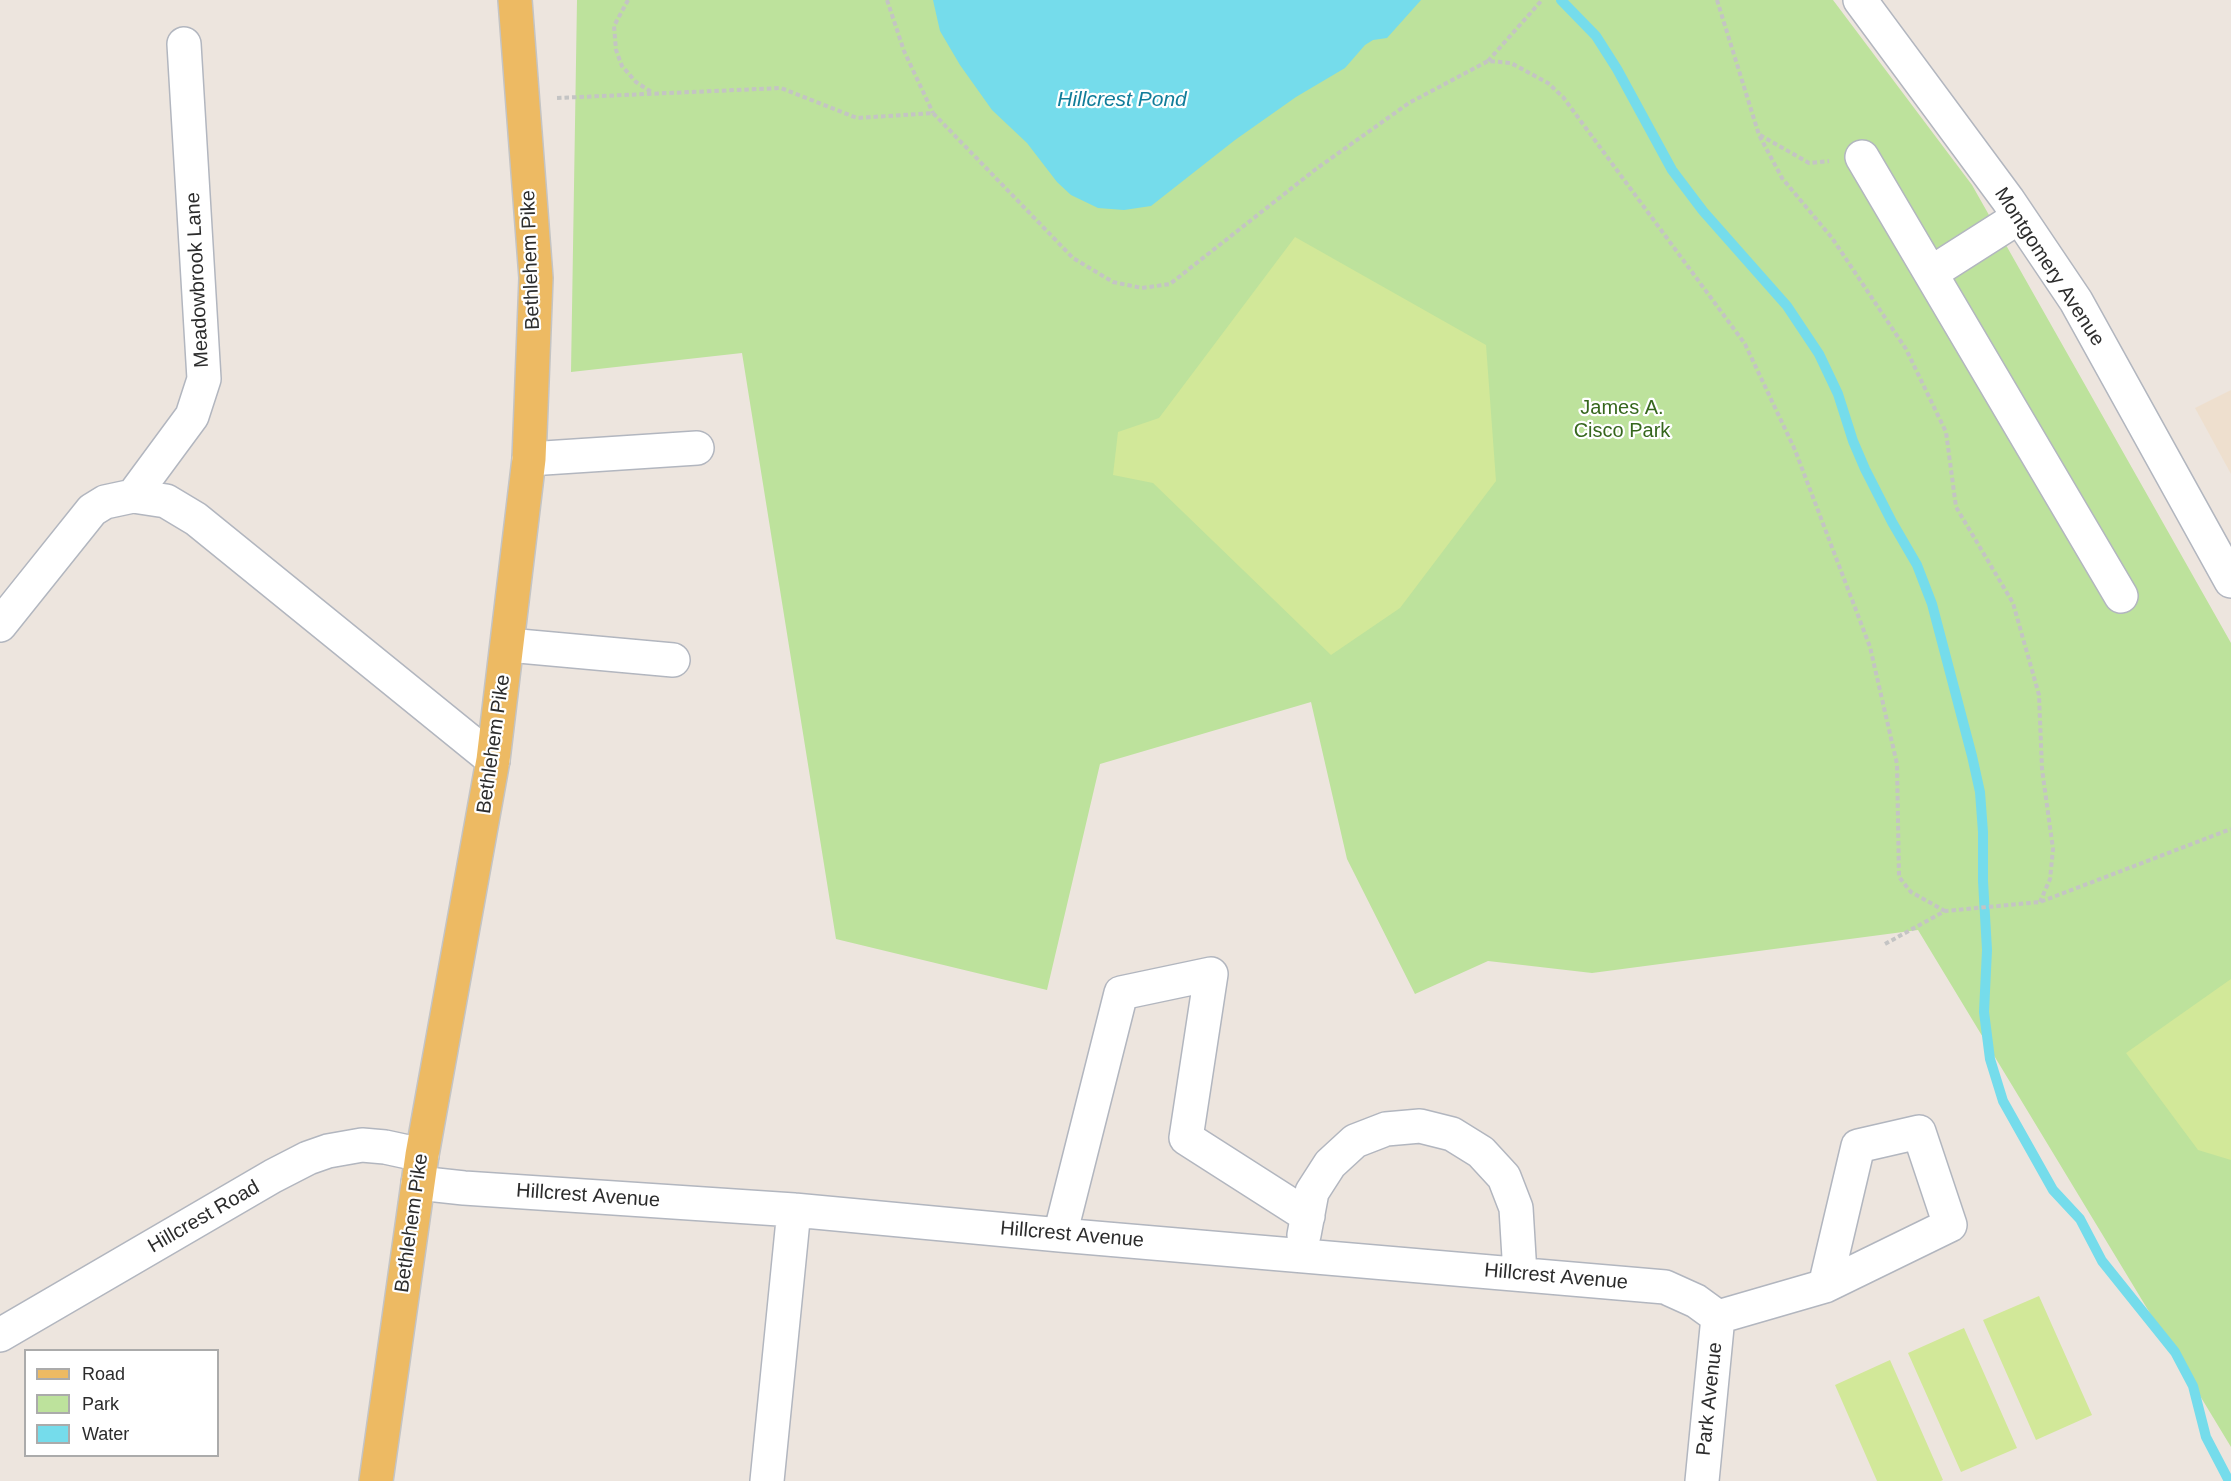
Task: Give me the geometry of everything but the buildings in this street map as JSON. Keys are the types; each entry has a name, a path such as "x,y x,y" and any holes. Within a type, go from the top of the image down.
{"main road":[{"name":"Bethlehem Pike","path":"376,1481 420,1169 493,760 529,459 536,278 515,0"}],"street":[{"name":"Montgomery Avenue","path":"1860,0 2019,217 2076,301 2231,581"},
{"name":"Meadowbrook Lane","path":"134,496 192,416 204,379 184,44"},
{"path":"1862,157 2121,596"},
{"path":"1931,273 2019,217"},
{"path":"529,459 697,448"},
{"path":"0,624 92,510 105,502 134,496 166,501 196,519 493,760"},
{"path":"508,645 673,660"},
{"path":"1060,1235 1121,993 1211,974 1186,1138 1308,1216"},
{"path":"1300,1255 1312,1192 1330,1164 1355,1141 1386,1129 1420,1126 1452,1134 1481,1152 1503,1177 1516,1208 1520,1274"},
{"path":"1718,1317 1825,1286 1950,1225 1919,1132 1858,1146 1825,1286"},
{"name":"Hillcrest Road","path":"0,1335 273,1176 309,1158 328,1151 362,1145 385,1147 420,1169"},
{"name":"Hillcrest Avenue","path":"420,1169 464,1188 794,1210 1665,1287 1696,1301 1718,1317"},
{"path":"767,1481 794,1210"},
{"name":"Park Avenue","path":"1702,1481 1718,1317"}],"path":[{"path":"628,0 614,26 616,50 622,66 636,82 654,93"},
{"path":"887,0 904,51 933,113 1073,258 1113,282 1142,288 1170,284 1316,169 1409,103 1488,61 1542,0"},
{"path":"1717,0 1759,135 1782,178 1832,238 1906,349 1946,432 1956,507 2013,603 2039,695 2042,769 2054,849 2050,879 2040,902"},
{"path":"1488,61 1511,63 1548,83 1563,97 1745,344 1795,450 1870,647 1898,764 1899,877 1911,892 1945,911"},
{"path":"556,98 781,88 857,118 933,113"},
{"path":"1759,135 1809,163 1862,157"},
{"path":"1885,944 1945,911 2040,902 2231,829"}],"shaded area":[{"path":"2231,390 2231,474 2195,408"}],"green space":[{"name":"James A. Cisco Park","path":"577,0 1833,0 1972,185 2231,643 2231,1447 1918,930 1592,973 1488,961 1415,994 1347,859 1311,702 1100,764 1047,990 836,939 742,353 571,372"},
{"path":"1295,237 1486,345 1496,481 1400,608 1331,655 1153,483 1113,475 1118,432 1159,418"},
{"path":"2231,979 2231,1160 2198,1150 2126,1053"},
{"path":"2039,1296 2092,1415 2036,1440 1983,1320"},
{"path":"1964,1328 2017,1448 1961,1472 1908,1353"},
{"path":"1890,1360 1943,1480 1941,1481 1877,1481 1835,1385"}],"water":[{"name":"Hillcrest Pond","path":"933,0 1421,0 1387,38 1373,40 1365,45 1345,68 1296,97 1235,140 1151,206 1124,210 1098,208 1071,195 1057,182 1027,143 992,110 960,65 940,31"}],"waterway":[{"path":"1561,0 1596,36 1617,69 1672,170 1703,211 1787,306 1819,354 1838,394 1853,441 1865,469 1917,565 1932,604 1980,792 1987,950 1984,1012 1990,1059 2003,1101 2053,1190 2080,1219 2102,1261 2175,1352 2193,1386 2206,1437 2229,1481"}]}
